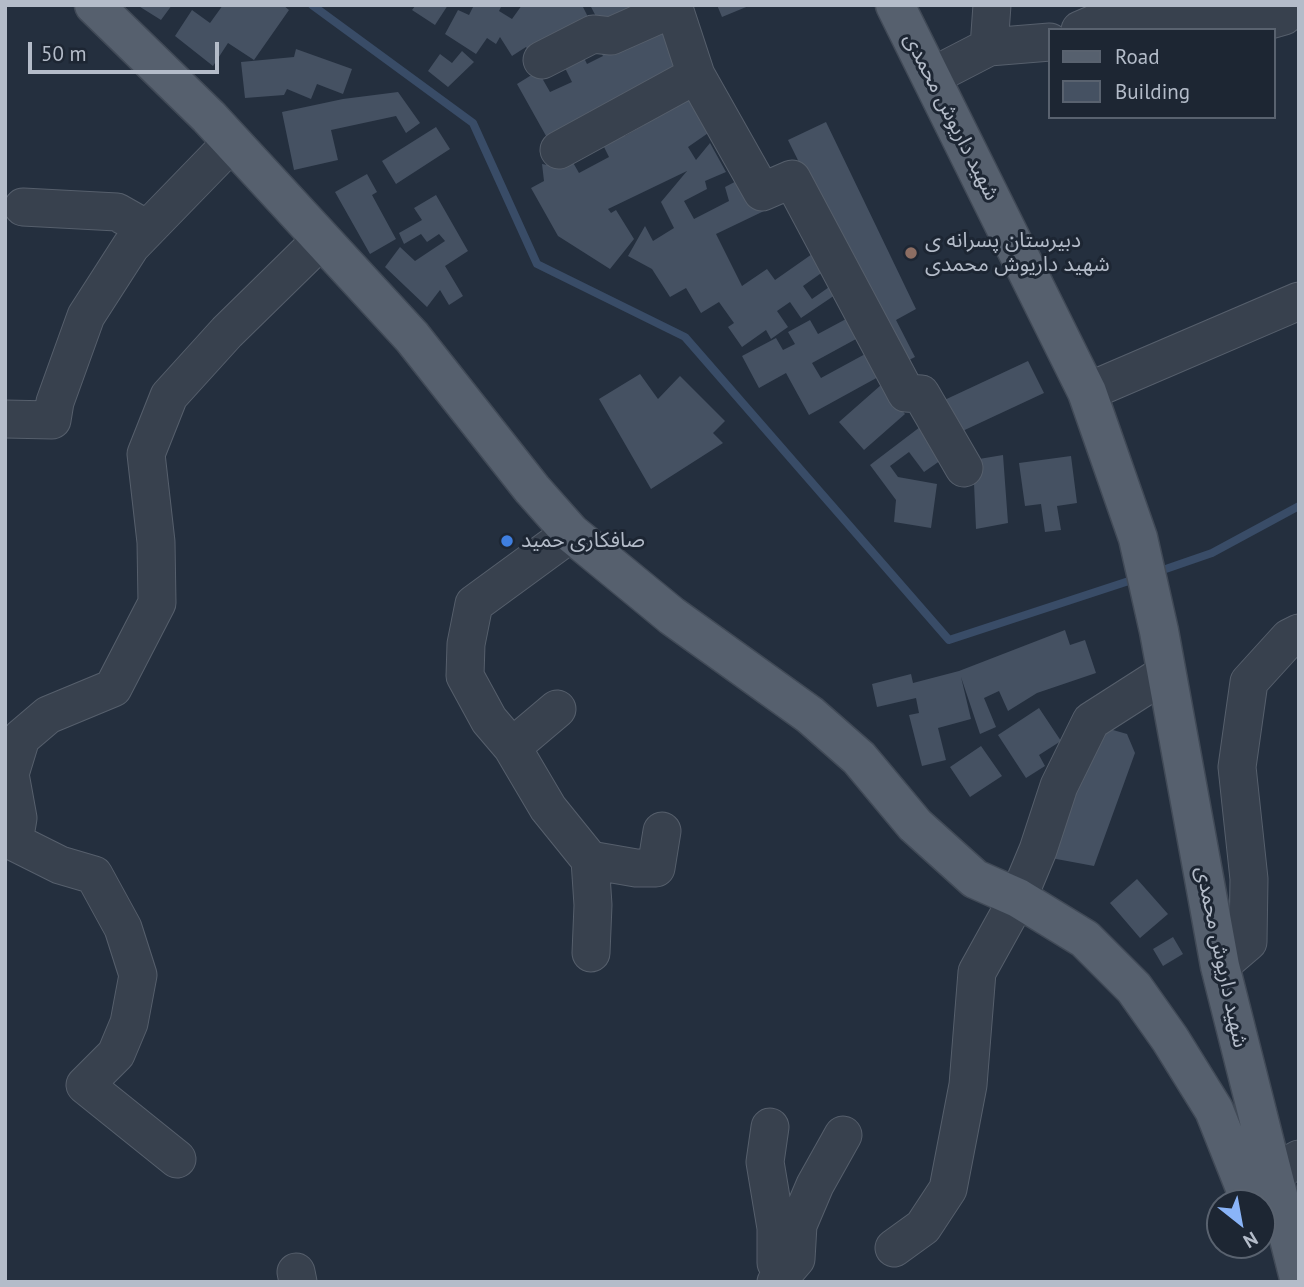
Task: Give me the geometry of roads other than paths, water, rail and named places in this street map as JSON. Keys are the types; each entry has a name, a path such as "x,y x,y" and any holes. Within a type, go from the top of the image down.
{"main road":[{"name":"شهید داریوش محمدی","path":"895,5 1087,392 1138,538 1159,631 1220,966 1298,1272"},
{"path":"100,7 232,142 412,337 532,489 571,533 662,608 810,715 859,758 915,825 975,879 1018,898 1085,939 1134,988 1170,1038 1214,1110 1274,1179"},
{"path":"1276,1241 1298,1272"}],"street":[{"path":"989,47 992,5"},
{"path":"542,60 593,34 611,36 673,6 696,75 762,192 792,179 905,393 921,394 964,468"},
{"path":"1085,28 1117,14 1263,22 1293,18"},
{"path":"931,77 989,47 1048,42"},
{"path":"559,150 696,75"},
{"path":"5,419 52,420 55,402 86,316 131,246 232,142"},
{"path":"23,207 117,212 147,229"},
{"path":"177,1159 85,1085 116,1054 129,1023 138,975 123,928 94,876 10,844 18,818 10,774 21,738 48,715 113,688 157,603 156,542 146,454 169,396 227,332 322,239"},
{"path":"1087,392 1299,301"},
{"path":"571,533 474,604 466,644 465,676 489,720 512,747 548,808 590,860 592,953"},
{"path":"1220,966 1248,942 1249,879 1237,767 1249,682 1289,638 1299,633"},
{"path":"894,1248 923,1227 948,1189 968,1085 977,972 1018,898 1059,786 1091,721 1166,673"},
{"path":"512,747 557,709"},
{"path":"590,860 636,868 656,868 662,831"},
{"path":"770,1127 765,1162 776,1228 776,1282"},
{"path":"776,1282 796,1259 798,1225 815,1185 843,1135"}],"waterway":[{"path":"312,5 473,123 537,264 685,337 949,640 1138,578"},
{"path":"1157,572 1212,553 1299,506"}],"place":[{"name":"دبیرستان پسرانه ی شهید داریوش محمدی","path":"911,253"},
{"name":"صافکاری حمید","path":"507,541"}]}
